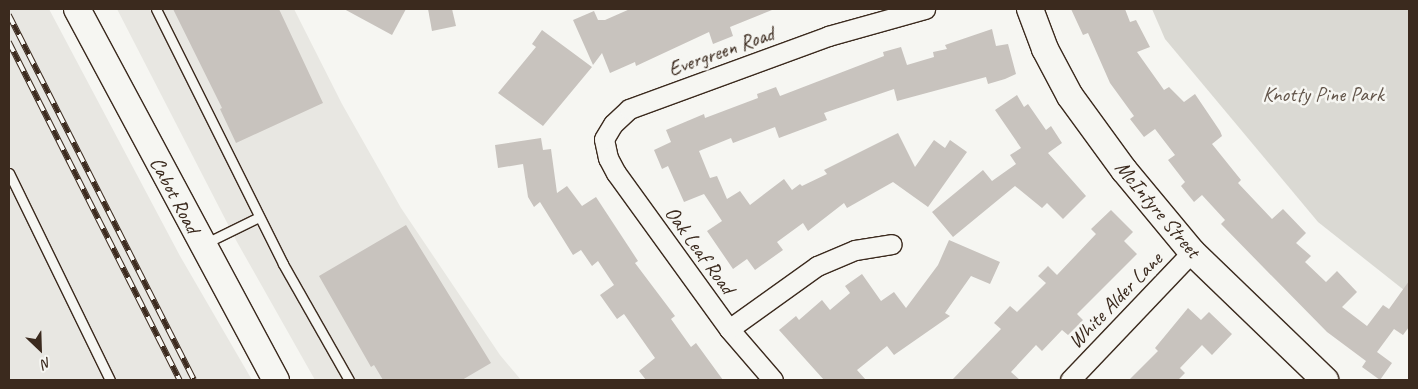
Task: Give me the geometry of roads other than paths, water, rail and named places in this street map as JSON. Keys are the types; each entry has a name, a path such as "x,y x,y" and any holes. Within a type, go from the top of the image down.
{"street":[{"name":"Cabot Road","path":"77,9 202,246 276,380"},
{"name":"Evergreen Road","path":"604,139 613,124 629,110 828,36 925,9"},
{"name":"McIntyre Street","path":"1030,9 1045,49 1070,96 1124,170 1192,252 1325,380"},
{"name":"Oak Leaf Road","path":"604,139 608,158 616,173 729,329 773,380"},
{"path":"729,329 816,266 855,250 892,244"},
{"name":"White Alder Lane","path":"1070,380 1192,252"}],"lane":[{"path":"156,9 259,218 349,380"},
{"path":"9,173 110,380"},
{"path":"202,246 259,218"}],"railway":[{"path":"9,15 194,380"},
{"path":"9,42 180,380"}],"park label":[{"name":"Knotty Pine Park","path":"1323,94"}]}
